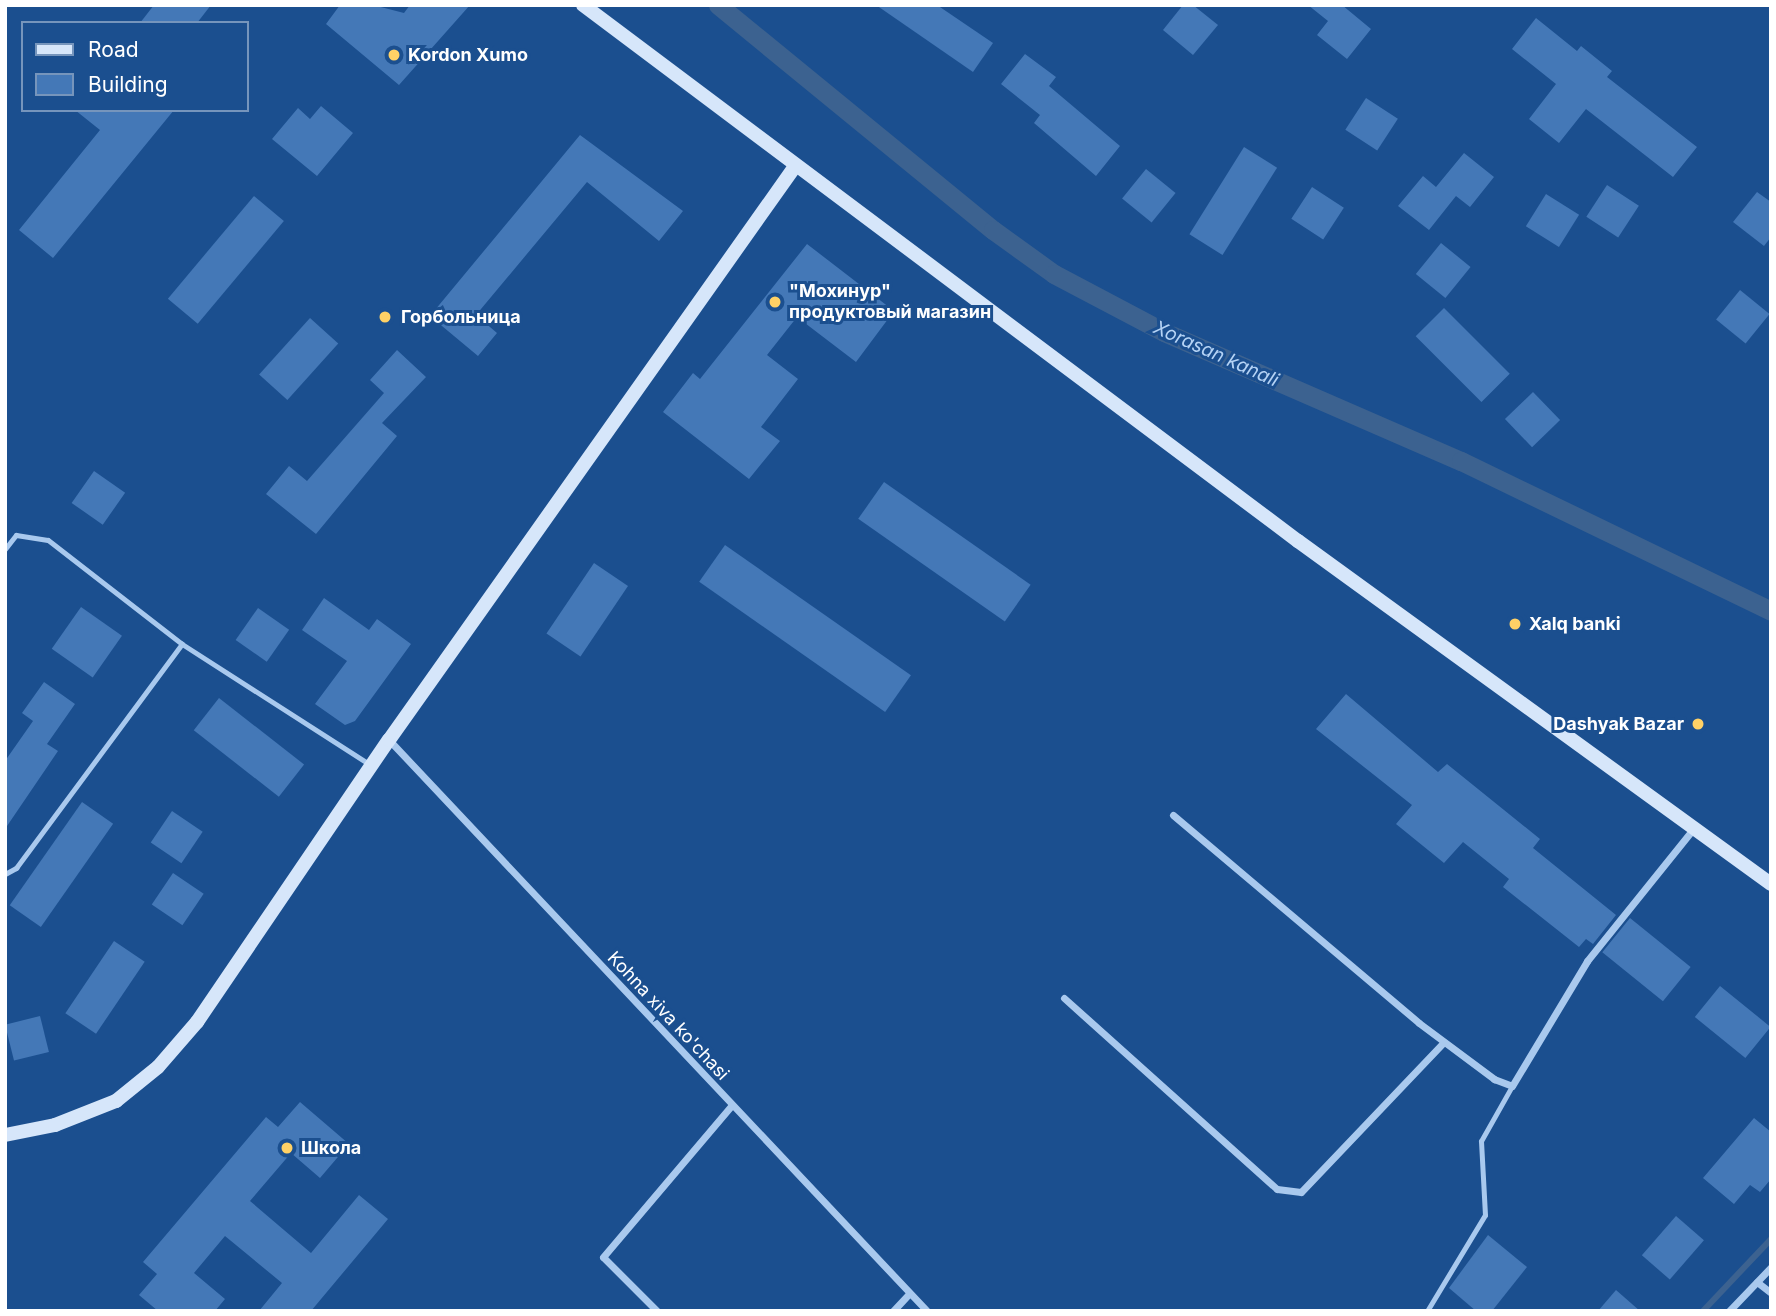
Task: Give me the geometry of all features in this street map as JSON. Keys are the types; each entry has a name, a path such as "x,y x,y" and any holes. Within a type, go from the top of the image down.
{"main road":[{"path":"583,5 1298,541 1771,884"},
{"path":"5,1135 55,1125 116,1101 158,1066 197,1022 389,740 796,165"}],"street":[{"name":"Kohna xiva ko'chasi","path":"389,740 730,1107 927,1311"},
{"path":"1173,815 1444,1042 1494,1079 1512,1086 1587,961 1694,827"},
{"path":"1064,998 1277,1189 1301,1192 1444,1042"},
{"path":"657,1311 603,1256 730,1107"},
{"path":"1729,1311 1771,1267"},
{"path":"1757,1282 1771,1293"},
{"path":"893,1311 909,1294"}],"lane":[{"path":"5,549 16,535 48,540 182,644 372,766"},
{"path":"5,874 16,868 182,644"},
{"path":"1427,1311 1485,1215 1481,1141 1512,1086"}],"building":[{"path":"154,5 211,5 199,21 142,21"},
{"name":"Kordon Xumo","path":"340,5 373,5 404,13 410,5 470,5 399,85 326,24"},
{"path":"876,5 937,5 993,43 973,72"},
{"path":"1183,5 1193,5 1218,25 1193,55 1163,30"},
{"path":"1308,5 1342,5 1371,29 1347,59 1317,35 1328,21"},
{"path":"1536,18 1577,51 1581,46 1612,71 1607,77 1697,147 1673,177 1586,109 1559,143 1529,119 1556,84 1512,49"},
{"path":"1025,54 1056,77 1049,86 1120,146 1096,176 1034,123 1040,115 1001,84"},
{"path":"1366,98 1398,119 1377,151 1345,130"},
{"path":"321,106 353,133 317,176 272,139 298,108 310,119"},
{"path":"78,112 172,112 53,258 19,230 100,130"},
{"path":"580,135 683,211 659,241 587,182 476,315 497,333 478,356 430,316"},
{"path":"1244,147 1277,168 1222,255 1189,234"},
{"path":"1464,153 1494,177 1470,207 1456,196 1429,230 1398,206 1423,176 1436,187"},
{"path":"1146,169 1176,193 1152,222 1122,199"},
{"path":"1607,185 1639,206 1618,238 1586,217"},
{"path":"1312,187 1344,208 1323,240 1291,219"},
{"path":"1757,192 1771,202 1771,237 1764,246 1733,222"},
{"path":"1546,194 1579,215 1559,247 1526,226"},
{"path":"254,196 284,221 198,324 168,299"},
{"path":"1441,243 1471,267 1445,298 1416,274"},
{"path":"807,244 894,311 856,362 797,317 767,355 798,379 761,427 780,441 749,479 663,412 693,373 700,379"},
{"path":"1740,290 1770,314 1746,343 1716,320"},
{"path":"1444,308 1510,374 1481,402 1416,336"},
{"path":"310,318 338,343 287,400 259,374"},
{"path":"397,350 426,377 382,423 397,436 316,534 266,494 289,466 307,481 384,393 370,380"},
{"path":"1533,392 1560,420 1532,447 1505,419"},
{"path":"94,471 125,493 103,525 72,503"},
{"path":"884,482 1031,585 1005,622 858,519"},
{"path":"725,545 911,675 885,712 699,582"},
{"path":"594,563 628,586 580,656 546,633"},
{"path":"324,598 369,630 377,619 411,644 355,721 345,725 315,704 347,661 302,630"},
{"path":"81,607 122,636 93,677 52,649"},
{"path":"258,608 289,630 267,662 236,640"},
{"path":"44,682 75,704 47,744 58,751 5,829 5,761 33,721 22,713"},
{"path":"1346,694 1438,772 1447,764 1540,839 1533,848 1616,915 1593,944 1586,939 1579,947 1503,887 1509,879 1463,842 1444,863 1396,824 1412,805 1316,729"},
{"path":"219,698 304,764 279,797 194,730"},
{"path":"82,802 113,824 41,927 10,905"},
{"path":"172,811 203,832 181,863 151,843"},
{"path":"173,873 204,894 182,925 152,905"},
{"path":"1630,918 1691,967 1663,1001 1602,952"},
{"path":"114,941 145,962 96,1034 65,1013"},
{"path":"1720,986 1771,1027 1745,1058 1695,1017"},
{"path":"40,1016 49,1052 14,1061 5,1025"},
{"path":"300,1102 349,1144 320,1178 291,1153 250,1201 311,1253 359,1195 388,1219 311,1311 259,1311 282,1283 225,1236 194,1273 225,1299 215,1311 158,1311 139,1295 157,1274 143,1262 266,1117 278,1127"},
{"path":"1754,1118 1771,1132 1771,1179 1760,1192 1750,1185 1734,1204 1703,1178"},
{"path":"1676,1216 1704,1240 1670,1280 1642,1255"},
{"path":"1488,1235 1527,1267 1492,1311 1476,1311 1449,1288"},
{"path":"1616,1290 1640,1311 1598,1311"}],"waterway":[{"name":"Xorasan kanali","path":"718,5 993,230 1054,274 1164,332 1461,461 1771,611"},
{"path":"1703,1311 1771,1239"}],"place":[{"name":"Kordon Xumo","path":"394,55"},
{"name":"\"Мохинур\" продуктовый магазин","path":"775,302"},
{"name":"Горбольница","path":"385,317"},
{"name":"Xalq banki","path":"1515,624"},
{"name":"Dashyak Bazar","path":"1698,724"},
{"name":"Школа","path":"287,1148"}]}
